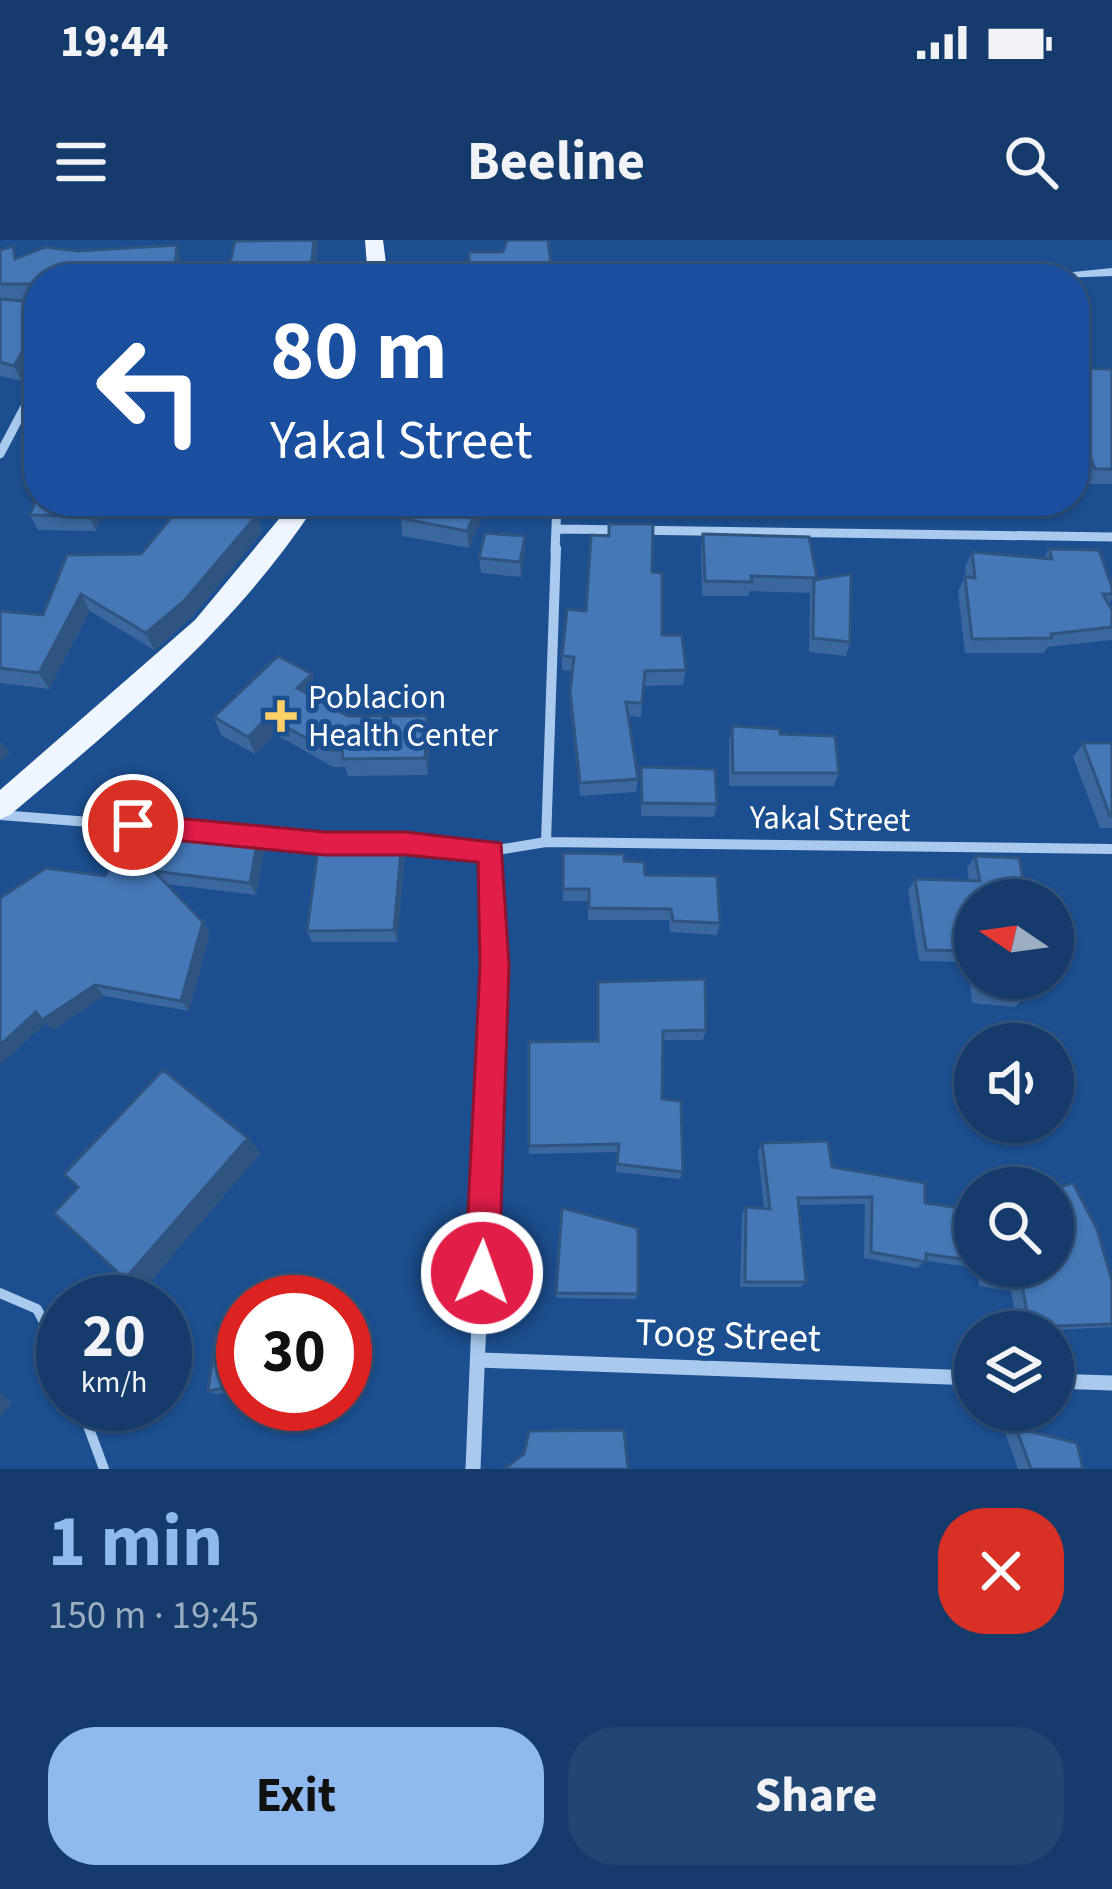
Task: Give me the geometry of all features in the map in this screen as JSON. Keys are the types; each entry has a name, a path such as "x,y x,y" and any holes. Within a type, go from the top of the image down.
{"main road":[{"path":"0,811 185,646 294,516"}],"street":[{"path":"0,454 24,408"},
{"path":"547,842 558,516"},
{"path":"559,530 1112,537"},
{"path":"0,811 178,828"},
{"path":"222,832 345,844"},
{"name":"Yakal Street","path":"491,851 547,842 1112,849"},
{"path":"365,844 491,851 495,966 473,1469"},
{"name":"Toog Street","path":"479,1360 954,1377"},
{"path":"1074,1382 1112,1383"}],"lane":[{"path":"0,1293 36,1309"},
{"path":"90,1431 104,1469"}],"building":[{"path":"314,240 312,264 230,264 235,241"},
{"path":"507,240 548,240 551,264 469,264 469,252 503,252"},
{"path":"177,245 175,264 24,264 24,284 0,284 0,250 13,246 15,259 45,247 77,251"},
{"path":"0,299 24,301 24,349 14,366 0,362"},
{"path":"1089,368 1112,369 1112,469 1095,469 1089,454"},
{"path":"173,516 256,516 185,600 146,633 81,594 39,673 0,668 0,611 43,615 67,555 141,554"},
{"path":"400,516 474,516 467,531"},
{"path":"609,524 653,524 652,572 662,573 662,635 682,635 686,670 645,671 642,703 626,702 638,779 580,783 570,692 574,657 562,656 567,609 586,611 591,535 609,536"},
{"path":"485,533 525,536 520,562 479,558"},
{"path":"703,534 809,537 817,578 751,576 752,582 705,581"},
{"path":"1049,549 1099,550 1112,587 1112,594 1103,594 1112,610 1112,627 1051,634 1052,638 972,639 965,577 975,578 972,552 1052,559"},
{"path":"851,574 850,642 813,638 814,580"},
{"path":"278,656 312,674 297,688 348,716 427,716 425,758 343,759 342,750 328,750 268,717 248,737 214,717"},
{"path":"732,726 835,736 839,773 733,773"},
{"path":"1083,743 1112,743 1112,816 1110,816"},
{"path":"641,767 715,769 717,804 642,803"},
{"path":"161,825 259,832 250,883 154,871 203,922 181,1001 95,985 42,1020 36,1012 0,1045 0,898 46,868 105,876 134,833"},
{"path":"402,840 394,930 307,931 319,841"},
{"path":"563,853 624,854 624,861 644,862 645,875 717,876 720,923 673,921 671,909 589,908 589,889 563,889"},
{"path":"975,856 1019,858 1023,879 980,879"},
{"path":"915,879 954,880 954,951 926,950"},
{"path":"705,979 706,1030 663,1031 662,1099 681,1101 683,1172 617,1164 619,1144 529,1146 529,1042 598,1041 598,982"},
{"path":"163,1070 248,1138 128,1275 121,1275 54,1213 78,1187 64,1174"},
{"path":"828,1141 832,1167 925,1183 925,1203 954,1207 954,1258 926,1254 926,1262 871,1252 872,1197 798,1198 806,1282 745,1282 746,1207 770,1209 762,1143"},
{"path":"1074,1185 1097,1229 1112,1281 1112,1324 1074,1325 1074,1311 1027,1311 1022,1287 1074,1287"},
{"path":"562,1208 638,1228 638,1294 556,1293"},
{"path":"216,1332 216,1390 208,1391"},
{"path":"624,1430 628,1469 504,1469 524,1454 529,1431"},
{"path":"1017,1431 1077,1443 1083,1469 1031,1469"}],"place":[{"name":"Poblacion Health Center","path":"281,716"}],"route":[{"path":"133,825 325,844 406,843 491,851 495,966 482,1273"}]}
